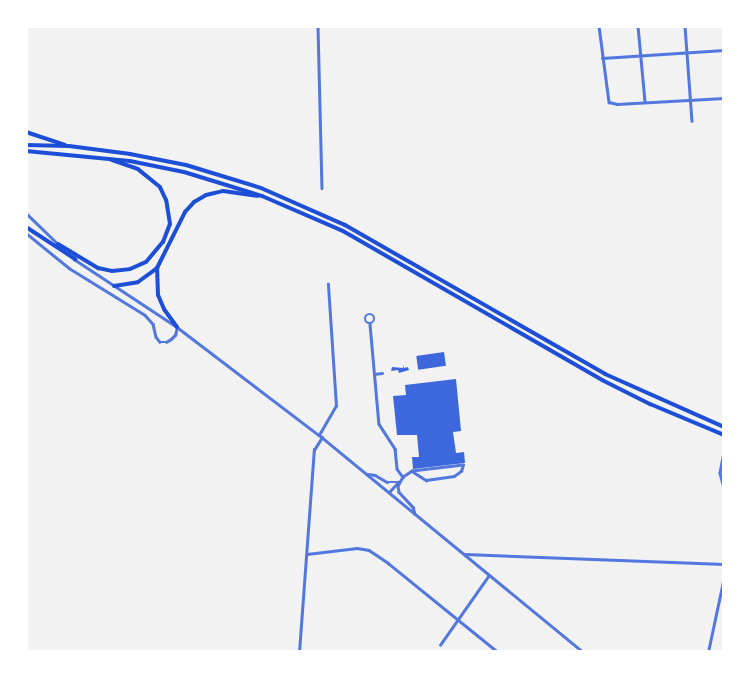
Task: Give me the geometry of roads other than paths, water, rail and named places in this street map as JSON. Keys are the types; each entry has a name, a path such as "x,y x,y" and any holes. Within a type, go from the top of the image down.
{"highway":[{"path":"26,132 69,146"},
{"path":"26,145 69,146 130,154 186,165 261,188 344,225 605,374 724,427"},
{"path":"26,151 107,158 184,172 262,196 342,231 602,380 650,404 724,435"},
{"path":"58,244 98,268 112,271 130,269 146,262 163,242 170,224 166,200 160,187 138,169 107,158"},
{"path":"177,327 164,310 158,295 158,268 185,212 194,202 206,195 223,191 262,196"},
{"path":"26,227 74,259"},
{"path":"114,286 138,282 158,268"}],"street":[{"path":"318,26 322,188"},
{"path":"599,26 609,102 617,104 724,98"},
{"path":"638,26 645,102"},
{"path":"685,26 692,121"},
{"path":"602,58 724,50"},
{"path":"26,213 74,259 177,327 368,474 583,652"},
{"path":"26,233 69,268 145,315 153,324 156,336 160,342 166,342 171,339 175,335 177,327"},
{"path":"318,435 336,406 328,284"},
{"path":"370,324 376,318 370,314 365,319 370,324 379,424 395,449 397,469 403,477"},
{"path":"374,374 382,373"},
{"path":"299,652 314,450 322,438"},
{"path":"724,452 720,468 724,488"},
{"path":"390,492 403,477 412,471 464,465 454,476 426,480 412,471"},
{"path":"368,474 375,475 387,482 399,482"},
{"path":"399,482 399,492 413,507 416,515"},
{"path":"306,554 357,548 369,550 498,652"},
{"path":"463,554 724,564"},
{"path":"440,645 488,575"},
{"path":"708,652 724,577"}]}
